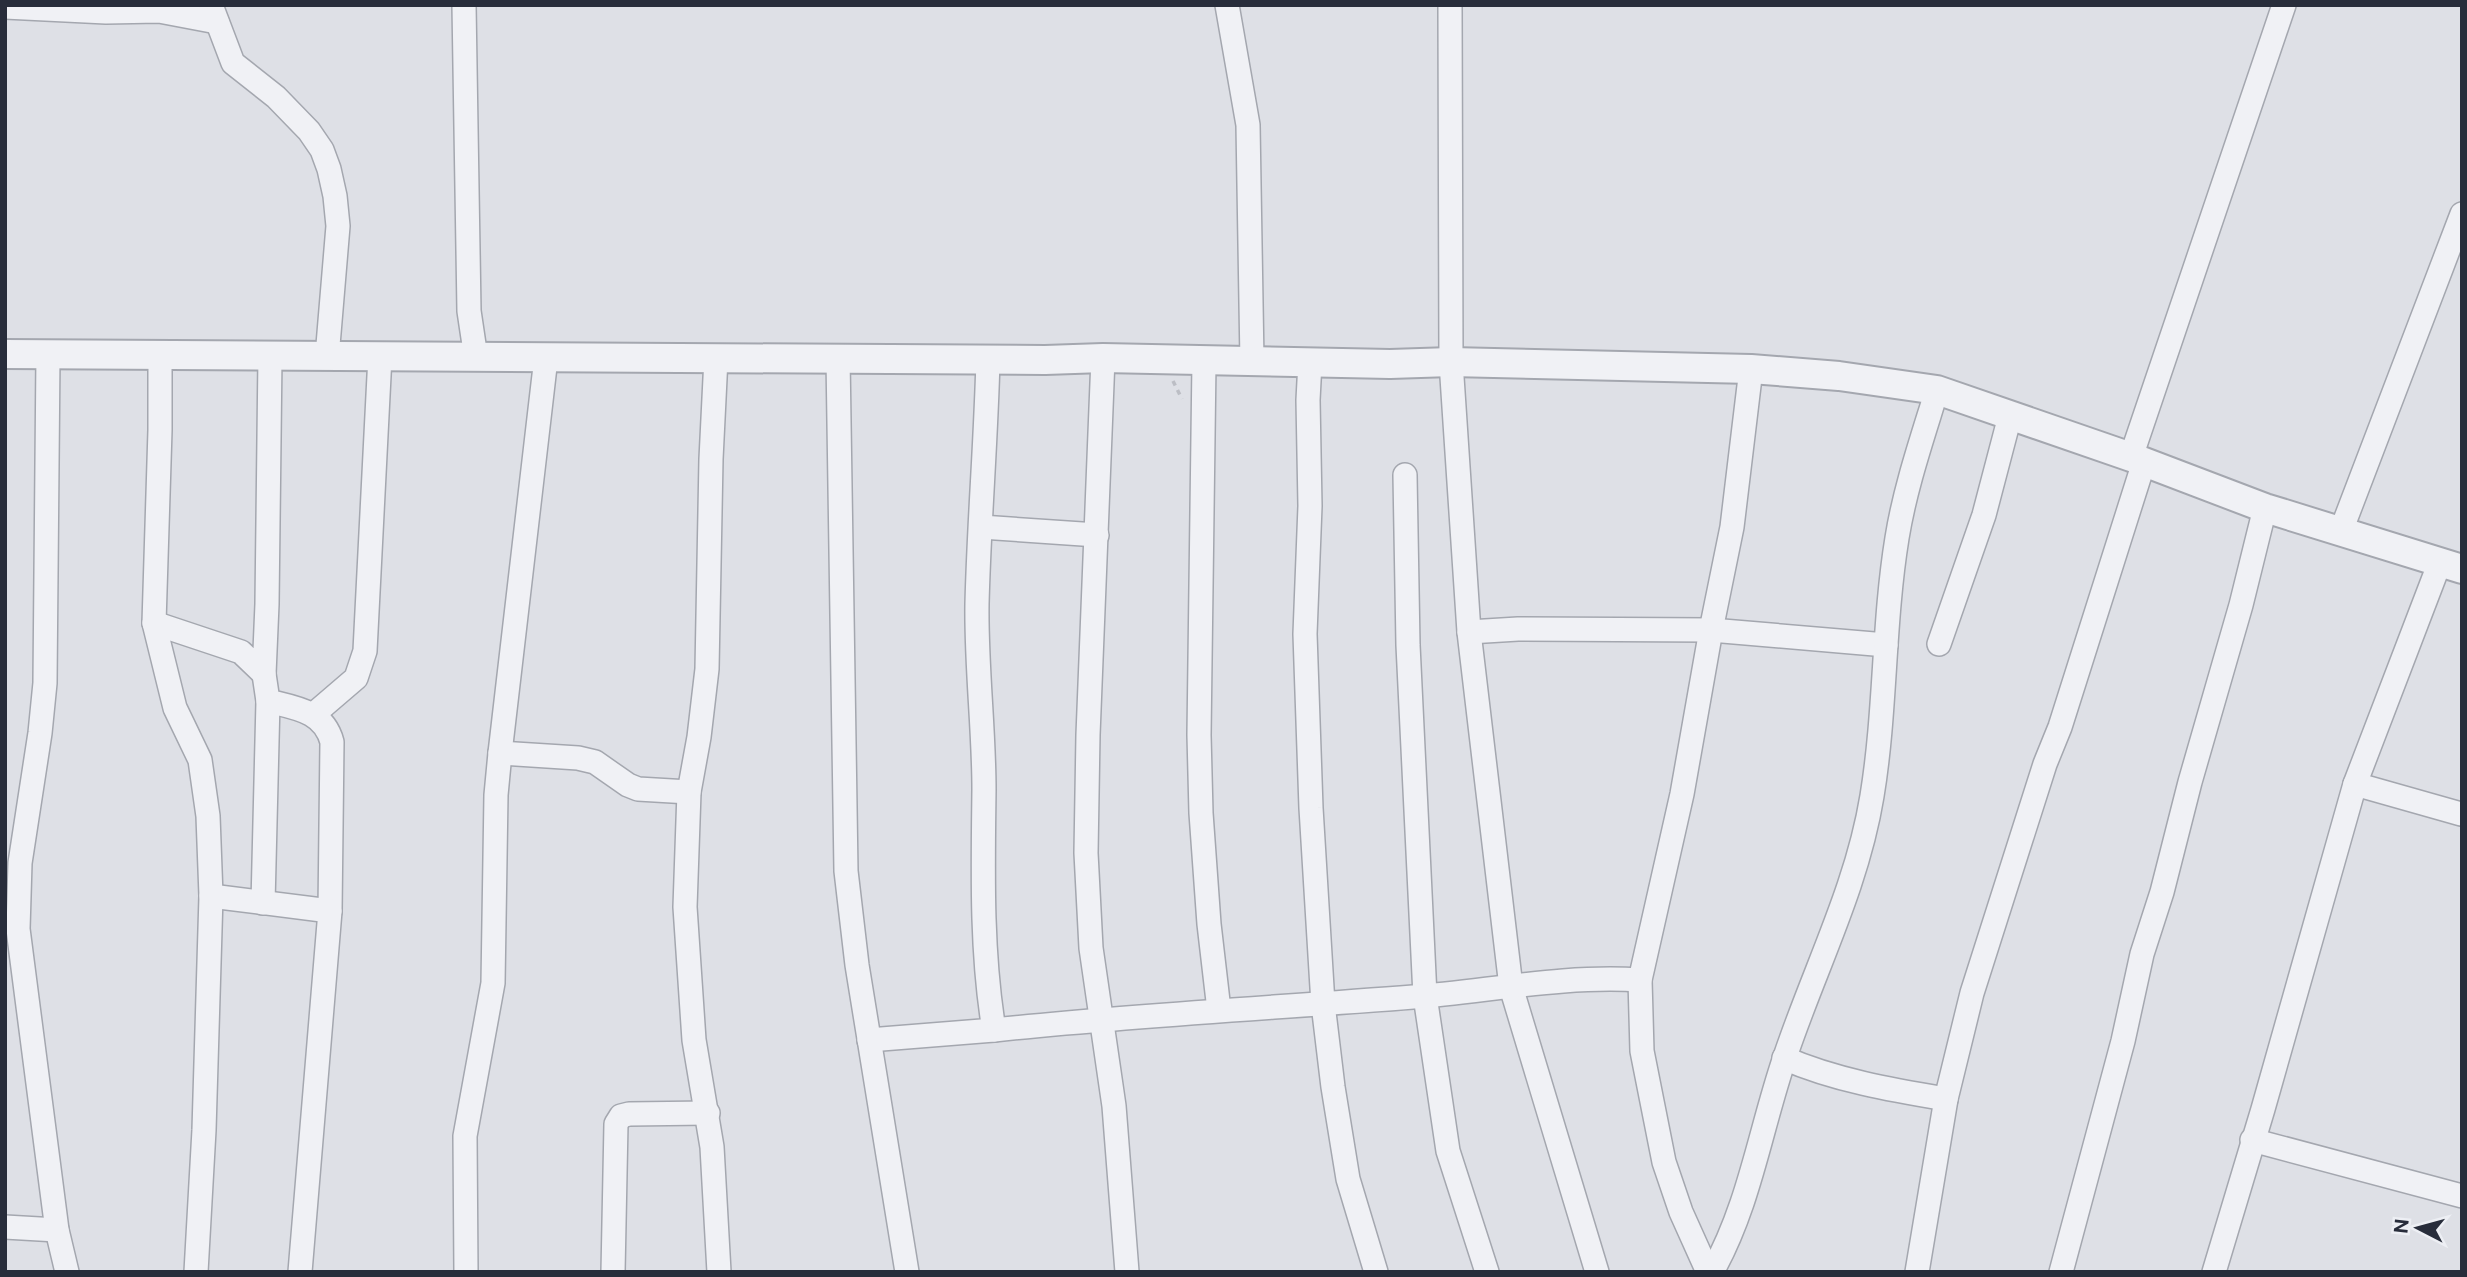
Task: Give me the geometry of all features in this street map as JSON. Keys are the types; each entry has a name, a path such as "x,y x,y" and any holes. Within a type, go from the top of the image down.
{"street":[{"path":"464,5 469,311 476,358"},
{"path":"1227,5 1248,125 1252,362"},
{"path":"1450,5 1451,362 1469,632 1511,987 1597,1272"},
{"path":"1917,1272 1946,1099 1972,993 2045,764 2060,727 2137,460 2284,5"},
{"path":"5,7 159,8 214,13 233,64 276,97 309,131 329,169 338,226 327,357"},
{"path":"2341,531 2462,214"},
{"path":"5,354 1045,360 1161,358 1204,362 1451,362 1751,369 1839,376 1937,390 2265,508 2451,565 2355,784 2214,1272"},
{"path":"48,355 45,683 13,855 18,929 57,1230 67,1272"},
{"path":"160,355 154,623 175,708 200,760 208,816 211,896 196,1272"},
{"path":"263,903 268,701 264,674 270,356"},
{"path":"314,714 356,678 365,651 380,356"},
{"path":"466,1272 465,1136 493,982 496,795 546,358"},
{"path":"716,358 707,669 689,792 685,907 694,1040 708,1113 715,1180 719,1272"},
{"path":"838,358 846,871 857,965 907,1272"},
{"path":"1102,358 1086,853 1091,948 1114,1106 1127,1272"},
{"path":"988,359 977,606 978,665 984,726 984,923 989,1001 994,1030"},
{"path":"1204,362 1199,735 1203,862 1219,1010"},
{"path":"1311,362 1308,400 1310,506 1305,634 1311,808 1323,1004 1348,1179 1376,1272"},
{"path":"1710,1272 1681,1212 1664,1161 1642,1051 1640,980 1682,794 1732,527 1751,369"},
{"path":"1710,1272 1738,1219 1784,1058 1849,887 1856,861 1872,797 1897,537 1913,468 1937,390"},
{"path":"1939,644 1984,514 2010,416"},
{"path":"1405,475 1408,645 1425,996 1448,1151 1487,1272"},
{"path":"2061,1272 2123,1041 2142,954 2162,892 2265,508"},
{"path":"981,527 1097,535"},
{"path":"154,623 241,652 264,674"},
{"path":"1469,632 1517,629 1711,630 1886,645"},
{"path":"268,701 314,714 328,728 332,742 330,911 300,1272"},
{"path":"500,753 586,760 594,762 638,789 689,792"},
{"path":"2355,784 2461,814"},
{"path":"211,896 330,911"},
{"path":"869,1040 1103,1018 1425,996 1584,979 1640,980"},
{"path":"1784,1058 1861,1082 1946,1099"},
{"path":"613,1272 616,1124 621,1116 629,1114 708,1113"},
{"path":"2252,1140 2462,1196"},
{"path":"5,1227 57,1230"}]}
